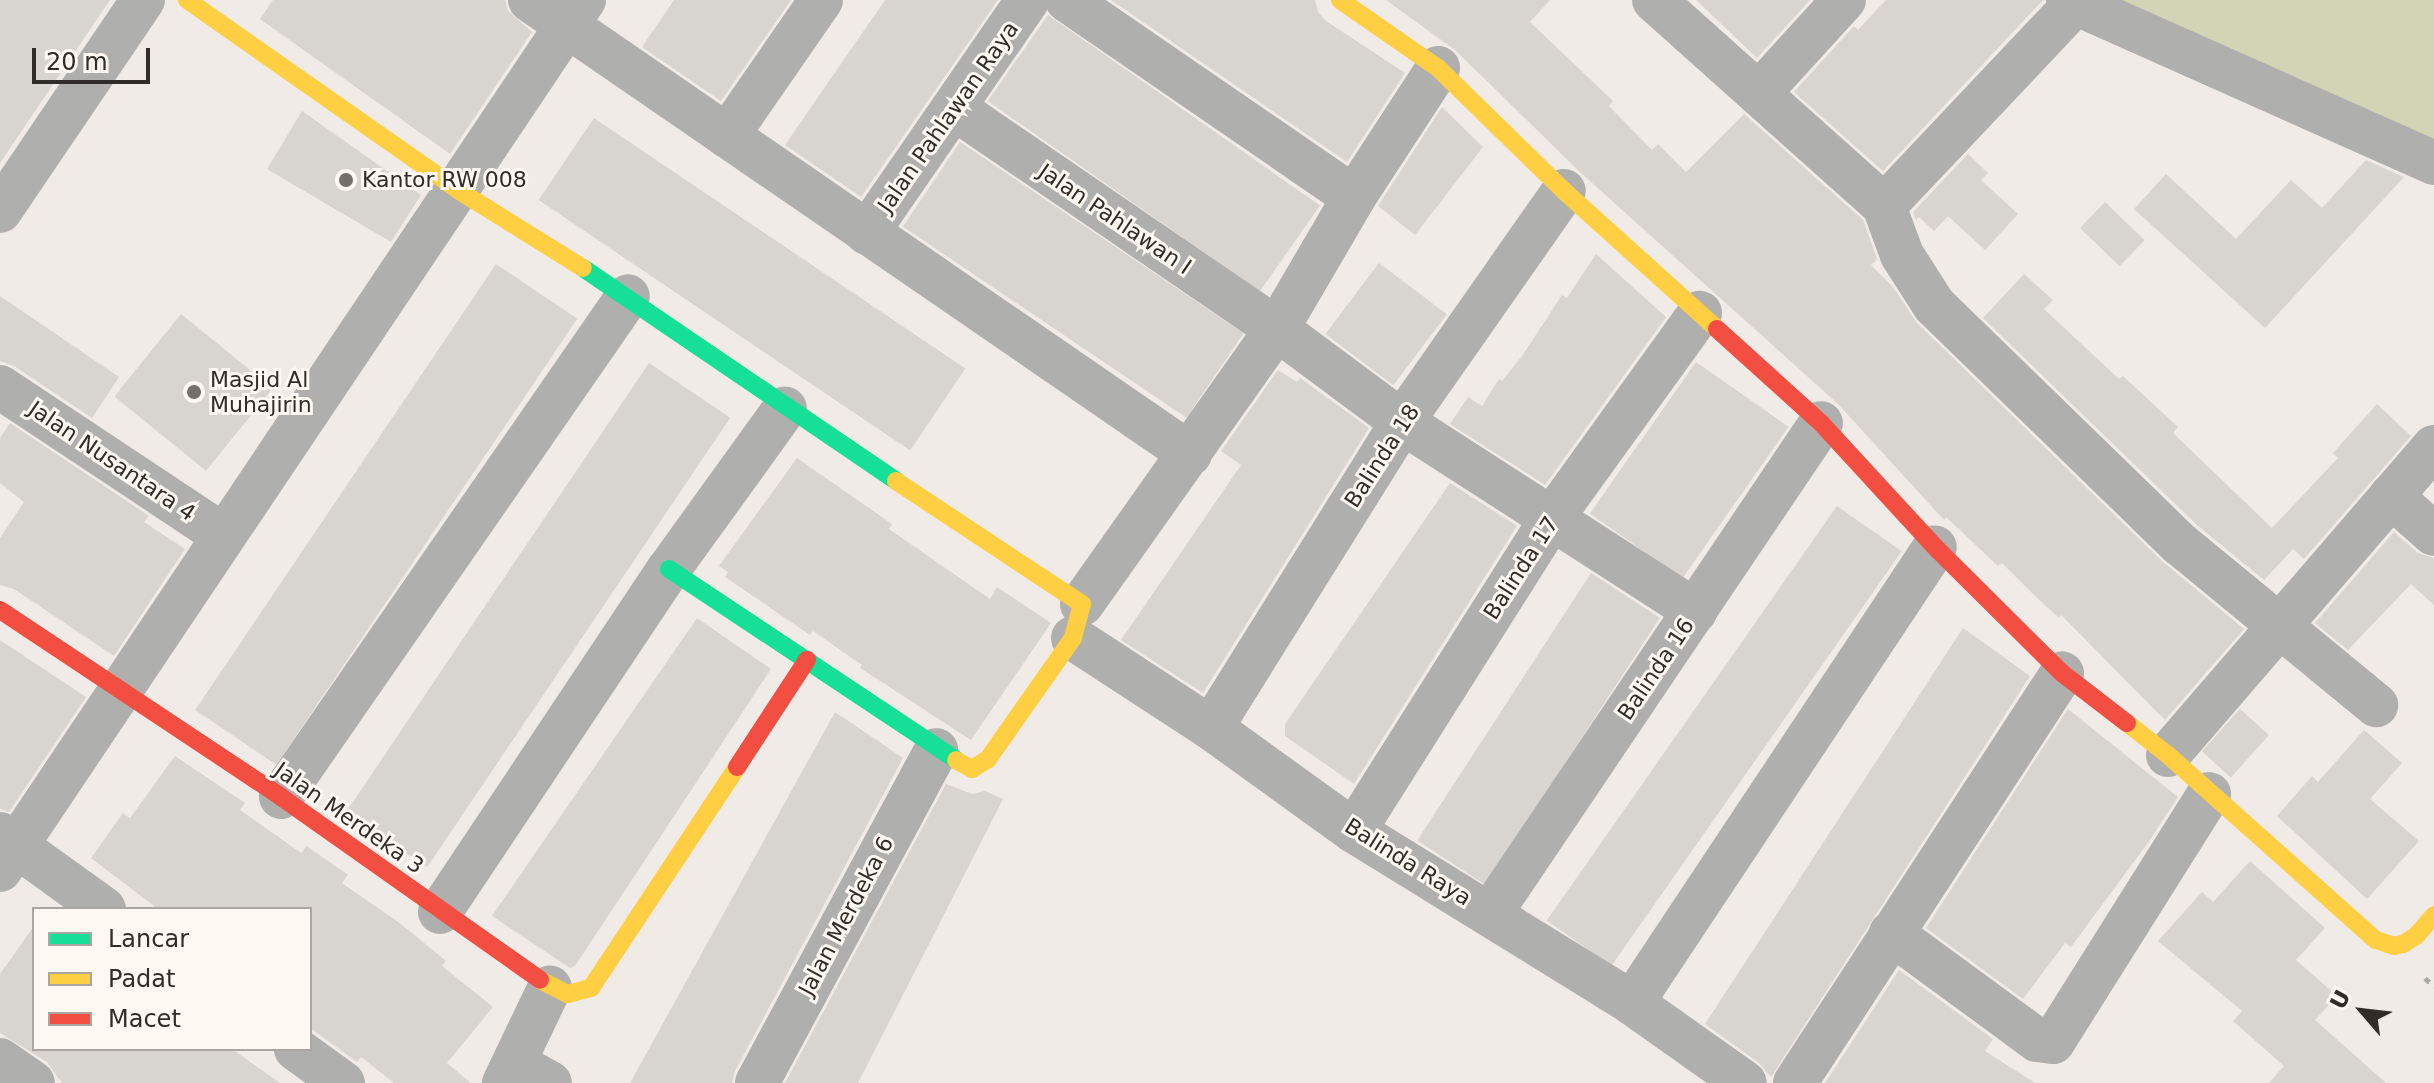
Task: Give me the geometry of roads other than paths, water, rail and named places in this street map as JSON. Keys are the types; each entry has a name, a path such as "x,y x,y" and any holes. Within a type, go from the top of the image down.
{"street":[{"path":"0,211 143,0"},
{"path":"187,0 458,190 628,296 1078,621"},
{"path":"530,0 575,12 727,136 1190,454"},
{"path":"727,136 821,0"},
{"name":"Jalan Pahlawan Raya","path":"867,233 1028,0"},
{"path":"1067,0 1354,197"},
{"path":"1340,0 1411,46 1438,68 1564,191 1821,423 1935,547 2062,673 2168,755 2376,940 2394,946 2403,944 2416,936 2434,915"},
{"path":"1654,0 1884,206 1902,255 1934,305 2180,544 2280,623 2376,705"},
{"path":"1759,93 1844,0"},
{"path":"1884,206 2071,3 2434,163"},
{"path":"101,907 5,850 119,691 575,12"},
{"path":"669,569 936,750 972,769 982,766 1277,329 1354,197 1438,68"},
{"name":"Jalan Pahlawan I","path":"954,108 1277,329 1402,422 1695,611"},
{"name":"Balinda 18","path":"1211,728 1402,422 1564,191"},
{"path":"281,797 628,296"},
{"name":"Balinda 17","path":"1354,831 1552,518 1700,313"},
{"name":"Jalan Nusantara 4","path":"0,387 223,535"},
{"path":"440,912 669,569 785,408"},
{"name":"Balinda 16","path":"1490,914 1821,423"},
{"path":"2168,755 2434,447"},
{"path":"2391,496 2434,534"},
{"path":"1632,1003 1935,547"},
{"name":"Jalan Merdeka 3","path":"0,610 281,797 550,987"},
{"name":"Balinda Raya","path":"1078,621 1211,728 1354,831 1632,1003 1745,1083"},
{"path":"523,1076 550,987 568,994 591,988 807,660"},
{"path":"1795,1083 2062,673"},
{"name":"Jalan Merdeka 6","path":"757,1083 936,750"},
{"path":"1891,933 2037,1040 2053,1042 2209,794"},
{"path":"299,1051 343,1083"},
{"path":"0,1060 33,1083"}],"place":[{"name":"Kantor RW 008","path":"346,180"},
{"name":"Masjid Al Muhajirin","path":"194,392"}]}
